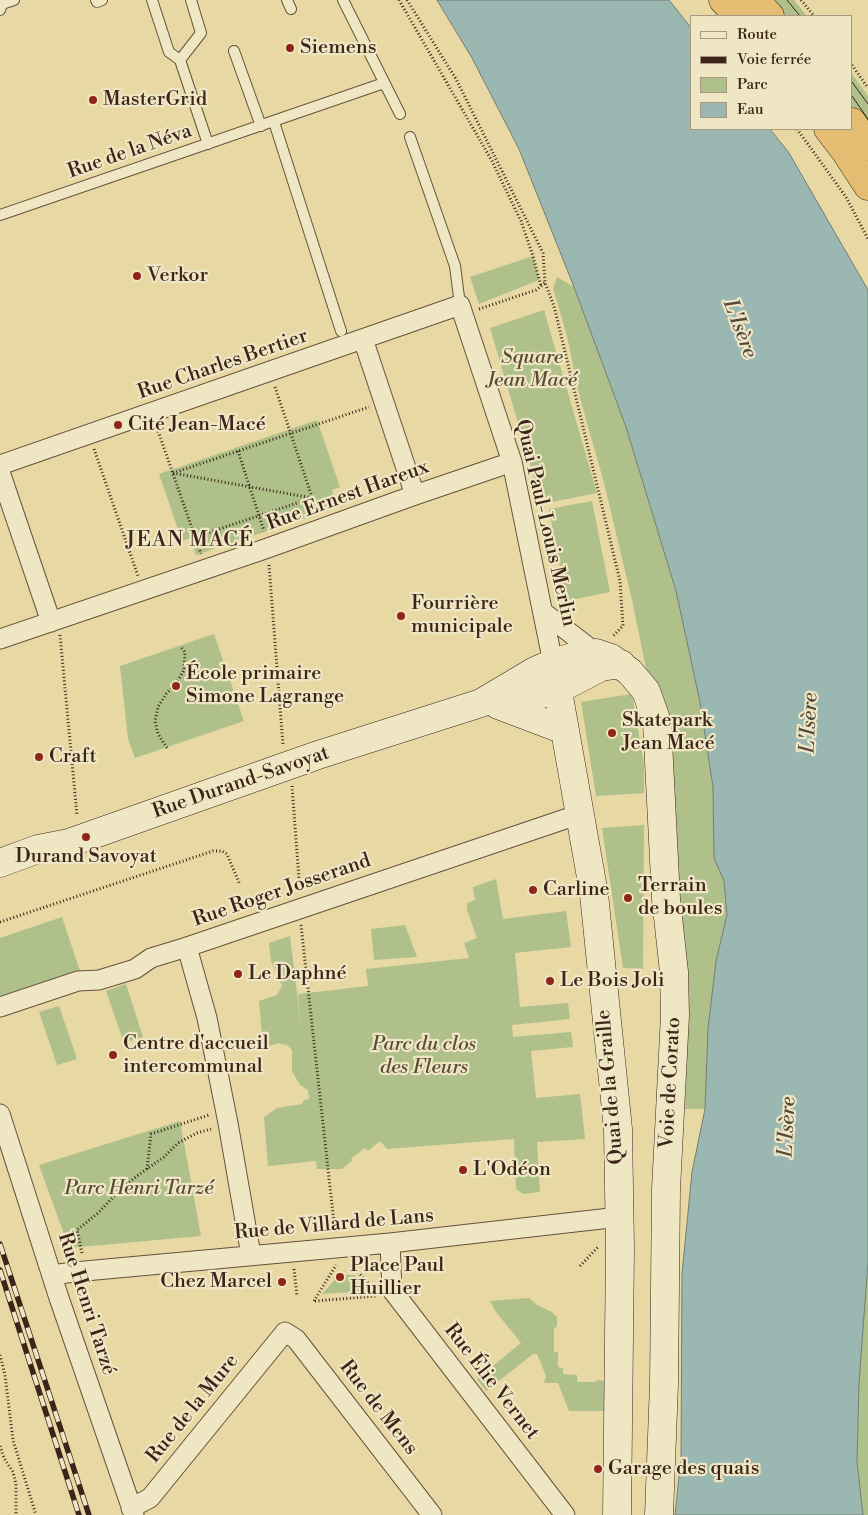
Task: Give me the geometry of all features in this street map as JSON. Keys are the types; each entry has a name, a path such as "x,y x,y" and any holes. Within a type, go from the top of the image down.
{"highway":[{"path":"724,0 737,15"},
{"path":"756,0 769,15"},
{"path":"853,124 868,146"},
{"path":"829,130 846,151 868,186"}],"main road":[{"path":"553,663 576,656 596,653"},
{"name":"Voie de Corato","path":"596,653 621,664 646,691 658,722 666,899 674,972 675,1015 666,1180 664,1384 659,1515"},
{"name":"Quai de la Graille","path":"553,663 594,894 618,1129 620,1248 617,1515"},
{"name":"Rue Durand-Savoyat","path":"0,863 38,849 69,843 318,755 491,704 535,671 553,663"},
{"path":"491,704 557,690 601,667 621,664"},
{"path":"491,704 564,730"}],"street":[{"name":"Rue Charles Bertier","path":"0,465 460,305"},
{"name":"Quai Paul-Louis Merlin","path":"460,305 512,462 553,663"},
{"path":"362,339 415,495"},
{"name":"Rue Ernest Hareux","path":"0,639 56,627 265,549 512,462"},
{"path":"0,472 56,627"},
{"name":"Voie de Corato","path":"543,612 596,653"},
{"name":"Rue Roger Josserand","path":"0,1007 78,981 99,980 135,969 151,958 580,814"},
{"path":"187,947 207,1018 228,1124 250,1255"},
{"name":"Rue Henri Tarzé","path":"0,1114 132,1511"},
{"name":"Rue de Villard de Lans","path":"52,1275 250,1255 341,1257 390,1243 619,1217"},
{"name":"Rue Élie Vernet","path":"390,1243 392,1290 565,1515"},
{"name":"Rue de la Mure","path":"132,1511 150,1498 285,1332"},
{"name":"Rue de Mens","path":"285,1332 296,1339 432,1515"}],"lane":[{"path":"0,10 2,4 14,0"},
{"path":"96,0 97,2 102,0"},
{"path":"152,0 169,52 180,60 208,144"},
{"path":"180,60 201,33 190,0"},
{"path":"343,0 400,114"},
{"path":"234,51 261,126"},
{"name":"Rue de la Néva","path":"0,215 384,83"},
{"path":"274,122 341,331"},
{"name":"Quai Paul-Louis Merlin","path":"410,137 455,266 460,305"}],"path":[{"path":"399,0 492,161 520,221 533,256 541,286"},
{"path":"407,0 456,78 543,253 545,282 554,306 620,581 623,626 596,653"},
{"path":"801,0 813,15"},
{"path":"853,66 868,88"},
{"path":"798,130 846,197 868,239"},
{"path":"460,305 481,310 536,290 545,282"},
{"path":"274,383 319,517"},
{"path":"172,473 371,407"},
{"path":"155,423 202,557"},
{"path":"92,444 139,579"},
{"path":"238,451 265,536"},
{"path":"172,473 312,498"},
{"path":"195,537 312,498"},
{"path":"269,562 283,747"},
{"path":"56,627 77,815"},
{"path":"167,748 158,734 155,721 158,707 184,670 184,652 180,646"},
{"path":"292,780 300,896"},
{"path":"0,922 213,851 222,851 227,854 240,886"},
{"path":"301,924 341,1257 379,1295 314,1301 341,1257"},
{"path":"147,1170 151,1134 217,1112"},
{"path":"82,1253 77,1230 98,1213 117,1193 164,1157 178,1143 197,1133 219,1126"},
{"path":"580,1266 602,1242"},
{"path":"294,1265 297,1296"},
{"path":"0,1355 5,1375 13,1440 36,1515"},
{"path":"0,1446 4,1458 13,1472 16,1484 16,1515"}],"green space":[{"path":"767,0 794,0 806,15 780,15"},
{"path":"853,75 868,96 868,134 853,112"},
{"path":"533,256 539,280 479,304 470,277"},
{"path":"557,277 574,287 626,427 676,591 700,702 713,787 714,858 724,881 727,915 716,961 708,1029 705,1109 685,1109 687,1040 648,678 632,600 604,483 580,398 567,336 553,288"},
{"name":"Square Jean Macé","path":"544,310 597,493 542,504 490,328"},
{"path":"317,420 340,487 332,490 338,507 196,555 190,538 182,541 159,474"},
{"path":"592,501 610,592 566,601 549,509"},
{"path":"214,634 244,721 135,758 128,739 120,666"},
{"name":"Skatepark Jean Macé","path":"632,694 644,765 644,793 596,796 581,702"},
{"name":"Terrain de boules","path":"644,825 643,969 623,968 602,828"},
{"name":"Parc du clos des Fleurs","path":"496,879 503,919 566,911 571,947 515,953 520,1007 568,1003 570,1019 512,1025 513,1037 571,1032 573,1047 531,1051 536,1098 580,1094 585,1139 537,1142 540,1192 523,1194 516,1189 514,1139 387,1149 380,1141 368,1151 365,1148 342,1169 317,1169 316,1161 268,1166 264,1117 277,1108 302,1104 304,1100 309,1099 308,1090 300,1085 292,1071 292,1050 287,1045 278,1043 263,1048 259,1001 277,995 282,986 271,961 269,943 290,936 301,1026 298,994 368,986 366,969 469,958 464,943 477,938 467,910 467,903 475,900 473,887"},
{"path":"62,917 80,971 0,997 0,938"},
{"path":"405,925 417,957 374,960 371,929"},
{"path":"126,984 143,1037 124,1043 106,991"},
{"path":"59,1006 77,1059 57,1065 39,1012"},
{"name":"Parc Henri Tarzé","path":"180,1121 201,1236 69,1248 39,1165"},
{"path":"868,1262 868,1515 863,1515 857,1462 859,1383"},
{"path":"339,1275 355,1275 370,1291 322,1294"},
{"path":"529,1298 557,1317 557,1327 554,1328 554,1352 558,1352 558,1367 563,1368 563,1374 577,1375 577,1382 607,1381 607,1411 569,1411 558,1383 544,1383 546,1376 537,1354 533,1354 486,1391 477,1379 521,1343 496,1312 490,1301"}],"water":[{"name":"L'Isère","path":"437,0 669,0 690,26 690,130 771,130 789,153 868,290 868,1262 859,1383 857,1462 863,1515 675,1515 681,1457 682,1274 692,1172 705,1109 708,1029 716,961 727,915 724,881 714,858 713,787 700,702 676,591 626,427 574,287 519,149 472,58"}],"tram line":[{"path":"787,0 799,15"},
{"path":"853,83 868,104"},
{"path":"853,97 868,119"}],"railway":[{"path":"0,1244 89,1515"},
{"path":"0,1270 79,1515"}],"place":[{"name":"Siemens","path":"290,48"},
{"name":"MasterGrid","path":"93,100"},
{"name":"Verkor","path":"137,276"},
{"name":"Cité Jean-Macé","path":"118,425"},
{"name":"Fourrière municipale","path":"401,616"},
{"name":"École primaire Simone Lagrange","path":"176,686"},
{"name":"Skatepark Jean Macé","path":"612,733"},
{"name":"Craft","path":"39,757"},
{"name":"Durand Savoyat","path":"86,837"},
{"name":"Carline","path":"533,890"},
{"name":"Terrain de boules","path":"628,898"},
{"name":"Le Daphné","path":"238,974"},
{"name":"Le Bois Joli","path":"550,981"},
{"name":"Centre d'accueil intercommunal","path":"113,1055"},
{"name":"L'Odéon","path":"463,1170"},
{"name":"Place Paul Huillier","path":"340,1277"},
{"name":"Chez Marcel","path":"282,1282"},
{"name":"Garage des quais","path":"598,1469"}],"district":[{"name":"JEAN MACÉ","path":"190,541"}]}
